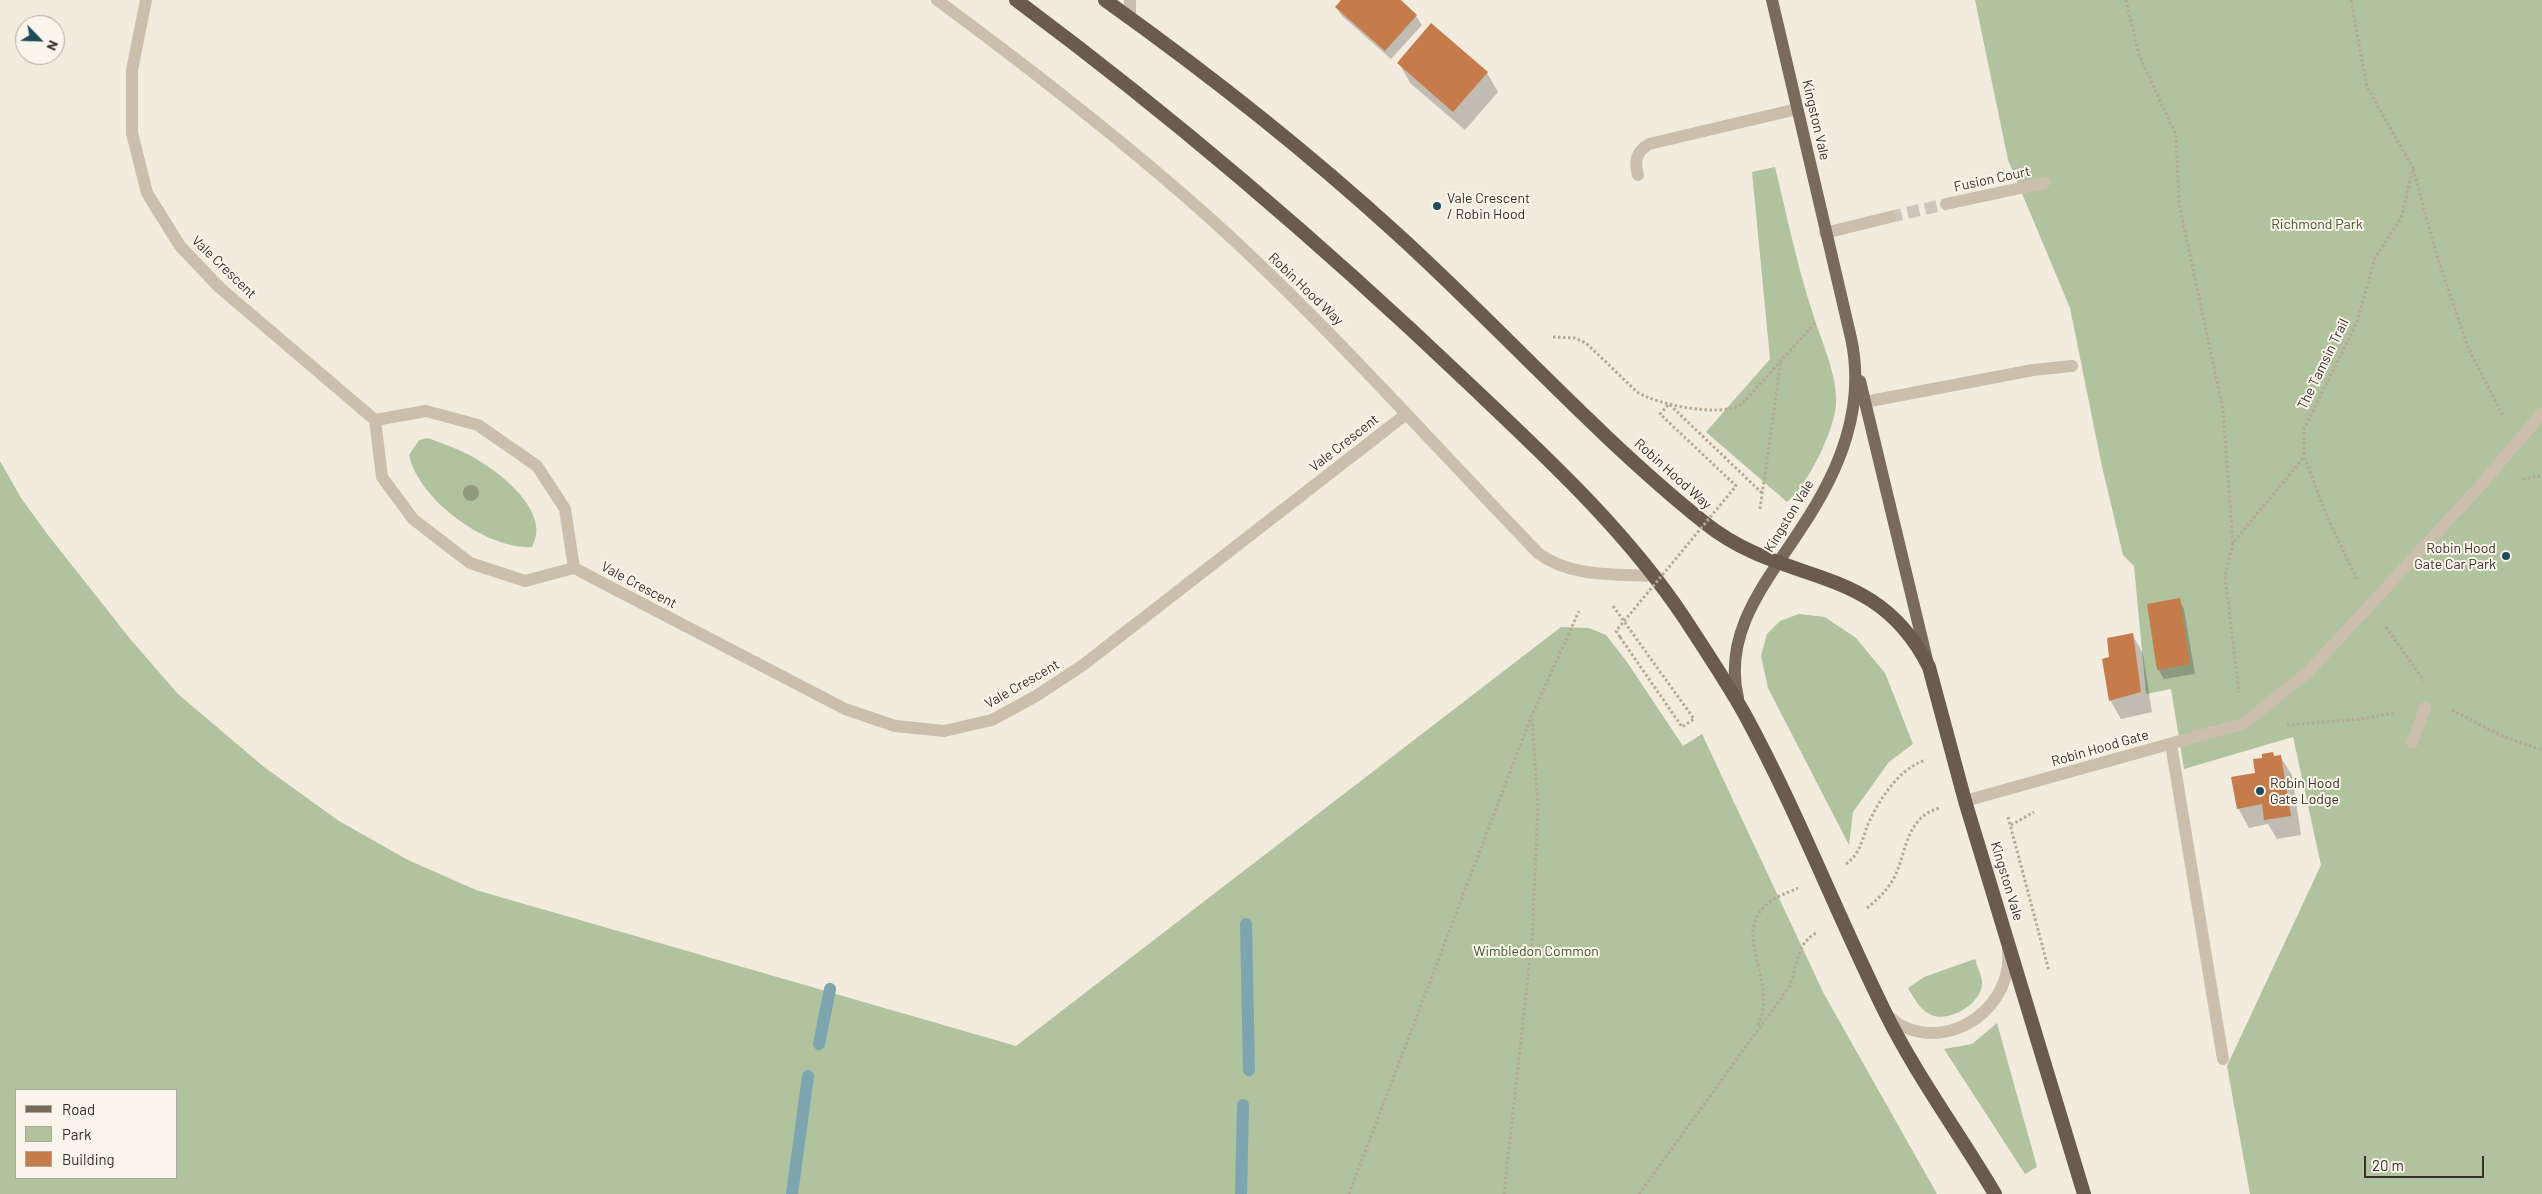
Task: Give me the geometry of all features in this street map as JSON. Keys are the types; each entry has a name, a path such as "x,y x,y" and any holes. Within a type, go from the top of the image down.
{"highway":[{"path":"1016,0 1164,113 1269,201 1354,276 1544,456 1586,499 1652,576 1684,618 1744,712 1823,875 1886,1014 1928,1088 1995,1194"},
{"name":"Robin Hood Way","path":"1105,0 1212,79 1394,231 1628,456 1690,511 1738,546 1778,564"},
{"name":"Kingston Vale","path":"1778,564 1832,580 1871,599 1906,631 1919,648 1929,667 1966,801 2084,1194"}],"main road":[{"name":"Kingston Vale","path":"1772,0 1856,361 1853,414 1835,470 1803,527 1778,564"},
{"path":"1856,361 1929,667"},
{"path":"1744,712 1735,686 1733,664 1737,643 1744,620 1760,590 1778,564"}],"street":[{"name":"Vale Crescent","path":"146,0 132,70 132,132 147,193 180,246 220,288 375,420"},
{"name":"Robin Hood Way","path":"937,0 1034,71 1214,222 1346,350 1405,415 1547,560 1587,572 1652,576"},
{"path":"1130,0 1130,18"},
{"path":"1638,175 1635,164 1636,156 1649,144 1796,108"},
{"name":"Fusion Court","path":"1946,204 2044,183"},
{"path":"1825,233 1890,216"},
{"path":"1865,402 2033,370 2072,366"},
{"path":"426,411 478,425 537,466 565,509 574,568 525,581 470,563 413,519 382,477 375,420 426,411"},
{"path":"2243,724 2308,672 2371,606 2443,523 2480,486 2542,413"},
{"name":"Vale Crescent","path":"574,568 845,709 895,726 944,731 992,720 1036,696 1083,665 1405,415"},
{"path":"2412,743 2425,708"},
{"name":"Robin Hood Gate","path":"1966,801 2243,724"},
{"path":"2176,742 2223,1058"},
{"path":"1886,1014 1901,1025 1922,1032 1943,1032 1964,1026 1982,1015 1997,999 2006,980 2009,958 2007,937"}],"path":[{"path":"2126,0 2138,56 2176,135 2179,203 2223,410 2234,543 2225,576 2243,724 2281,726 2361,719 2443,705"},
{"path":"2351,0 2367,87 2412,168 2436,253 2469,350 2517,444"},
{"name":"The Tamsin Trail","path":"2412,168 2400,218 2375,258 2356,322 2304,429 2304,456 2328,519 2371,606 2443,705 2502,736 2542,750"},
{"path":"1553,337 1575,338 1586,343 1637,392 1646,398 1658,402 1722,411 1734,409 1742,404 1815,323"},
{"path":"1760,509 1781,360"},
{"path":"1614,606 1625,620 1694,719 1682,727 1616,631 1736,486 1660,414 1669,404 1763,494"},
{"path":"2234,543 2304,456"},
{"path":"1349,1194 1532,717 1579,611"},
{"path":"1504,1194 1532,939 1538,807 1532,717"},
{"path":"1846,864 1859,851 1876,808 1900,775 1916,762"},
{"path":"1867,908 1879,899 1895,876 1912,827 1931,811"},
{"path":"1753,1034 1763,1016 1765,996 1763,978 1752,941 1752,928 1758,913 1766,905 1788,893"},
{"path":"1639,1194 1793,980 1800,951 1810,936"}],"green space":[{"name":"Richmond Park","path":"1975,0 2542,0 2542,1194 2250,1194 2227,1066 2321,865 2293,737 2184,769 2171,689 2146,694 2134,566 2123,555 2101,462 2070,308 2008,160"},
{"path":"1775,167 1802,278 1828,357 1836,391 1835,413 1826,441 1803,484 1787,502 1706,432 1770,359 1752,172"},
{"path":"428,438 475,458 513,487 531,510 536,522 536,535 532,547 514,546 495,540 457,519 440,504 415,472 409,455 419,440"},
{"name":"Wimbledon Common","path":"0,461 21,498 48,535 131,640 178,694 264,767 339,821 408,860 476,890 1016,1046 1561,627 1589,628 1606,635 1627,662 1683,746 1702,734 1824,994 1937,1194 0,1194"},
{"path":"1799,614 1825,617 1856,638 1885,673 1913,744 1889,762 1853,812 1849,845 1768,688 1761,656 1767,634 1780,621"},
{"path":"1975,959 1982,981 1981,989 1971,1004 1956,1014 1938,1017 1927,1013 1920,1007 1908,988 1924,977"},
{"path":"1997,1023 2037,1167 2025,1174 1944,1049 1972,1044"}],"building":[{"path":"1341,0 1401,0 1417,15 1385,51 1335,7"},
{"path":"1431,23 1488,72 1453,112 1397,63"},
{"path":"2180,598 2190,664 2157,670 2147,604"},
{"path":"2133,633 2141,692 2109,701 2102,659 2109,657 2107,638"},
{"name":"Robin Hood Gate Lodge","path":"2273,752 2274,756 2281,755 2291,816 2264,820 2262,804 2237,809 2231,777 2255,773 2253,759 2262,758 2262,754"}],"waterway":[{"path":"1246,924 1249,1070"},
{"path":"819,1044 830,989"},
{"path":"792,1194 808,1076"},
{"path":"1241,1194 1243,1105"}],"tunnel":[{"path":"1890,217 1946,204"}],"place":[{"name":"Vale Crescent / Robin Hood","path":"1437,206"},
{"name":"Robin Hood Gate Car Park","path":"2506,556"},
{"name":"Robin Hood Gate Lodge","path":"2260,791"}]}
